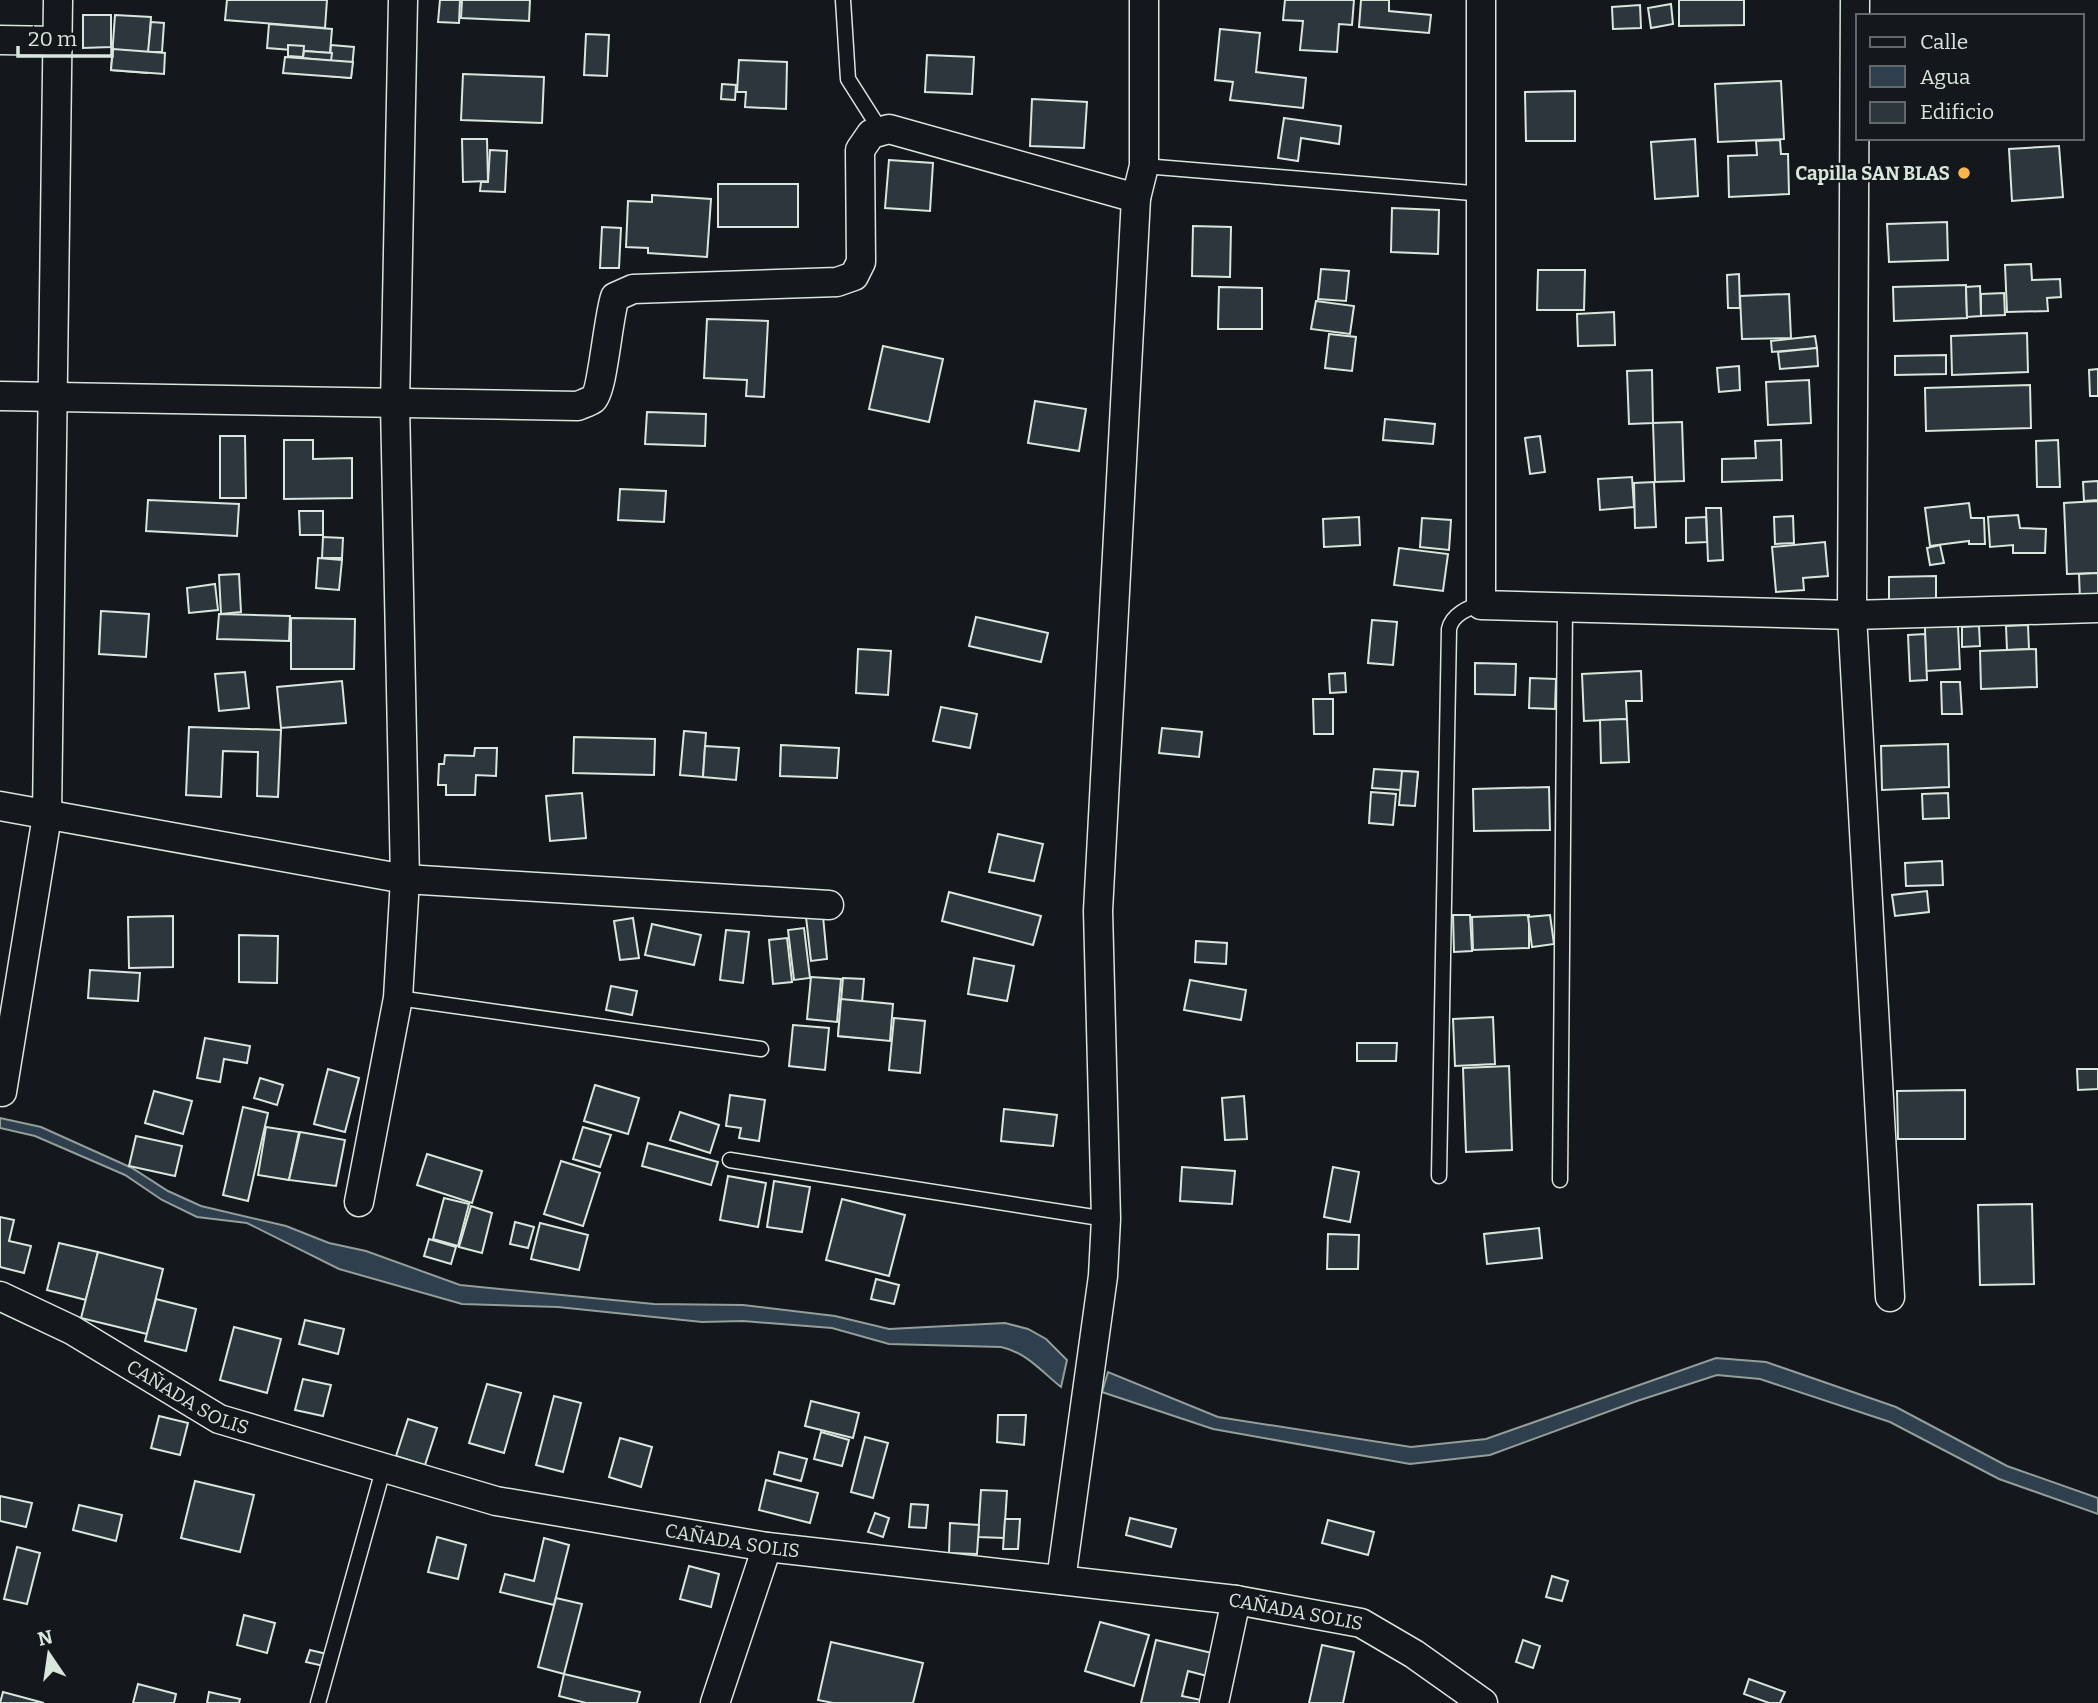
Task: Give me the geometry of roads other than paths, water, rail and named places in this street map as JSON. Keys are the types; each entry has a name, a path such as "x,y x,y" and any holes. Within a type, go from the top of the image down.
{"street":[{"path":"2,1092 47,816 58,0"},
{"path":"359,1202 398,998 405,879 395,404 403,0"},
{"path":"1061,1580 1088,1375 1102,1301 1106,1219 1098,911 1136,198 1144,166 1144,0"},
{"path":"1481,0 1484,194 1481,605 1852,615 2098,608"},
{"path":"1855,0 1852,615 1890,1297"},
{"path":"0,40 57,41"},
{"path":"0,396 578,407 593,399 599,387 608,318 615,297 634,289 837,282 854,276 861,262 860,150 871,134 889,129 1136,198"},
{"path":"0,806 405,879 829,905"},
{"name":"CAÑADA SOLIS","path":"2,1303 72,1330 219,1419 383,1470 496,1501 767,1547 1236,1600 1361,1623 1415,1654 1483,1703"},
{"path":"715,1703 767,1547"},
{"path":"1214,1703 1236,1600"}],"lane":[{"path":"843,0 848,79 881,131"},
{"path":"1144,166 1484,194"},
{"path":"1439,1176 1449,629 1451,621 1463,611 1481,605"},
{"path":"1560,1180 1564,607"},
{"path":"398,998 761,1049"},
{"path":"730,1160 1106,1219"},
{"path":"318,1703 383,1470"}],"water":[{"path":"0,1118 41,1127 132,1168 168,1191 201,1206 286,1226 329,1243 366,1251 460,1285 654,1304 743,1305 835,1316 889,1329 1005,1323 1028,1329 1046,1339 1067,1360 1061,1387 1026,1358 1001,1347 889,1344 832,1328 743,1321 702,1322 558,1307 462,1304 339,1269 247,1223 197,1217 162,1200 125,1175 35,1136 0,1128"},
{"path":"1716,1358 1766,1362 1896,1407 2007,1466 2098,1498 2098,1514 1999,1479 1890,1422 1760,1379 1717,1375 1490,1455 1410,1464 1213,1429 1102,1392 1108,1372 1218,1417 1411,1447 1486,1439"}],"place":[{"name":"Capilla SAN BLAS","path":"1964,173"}]}
